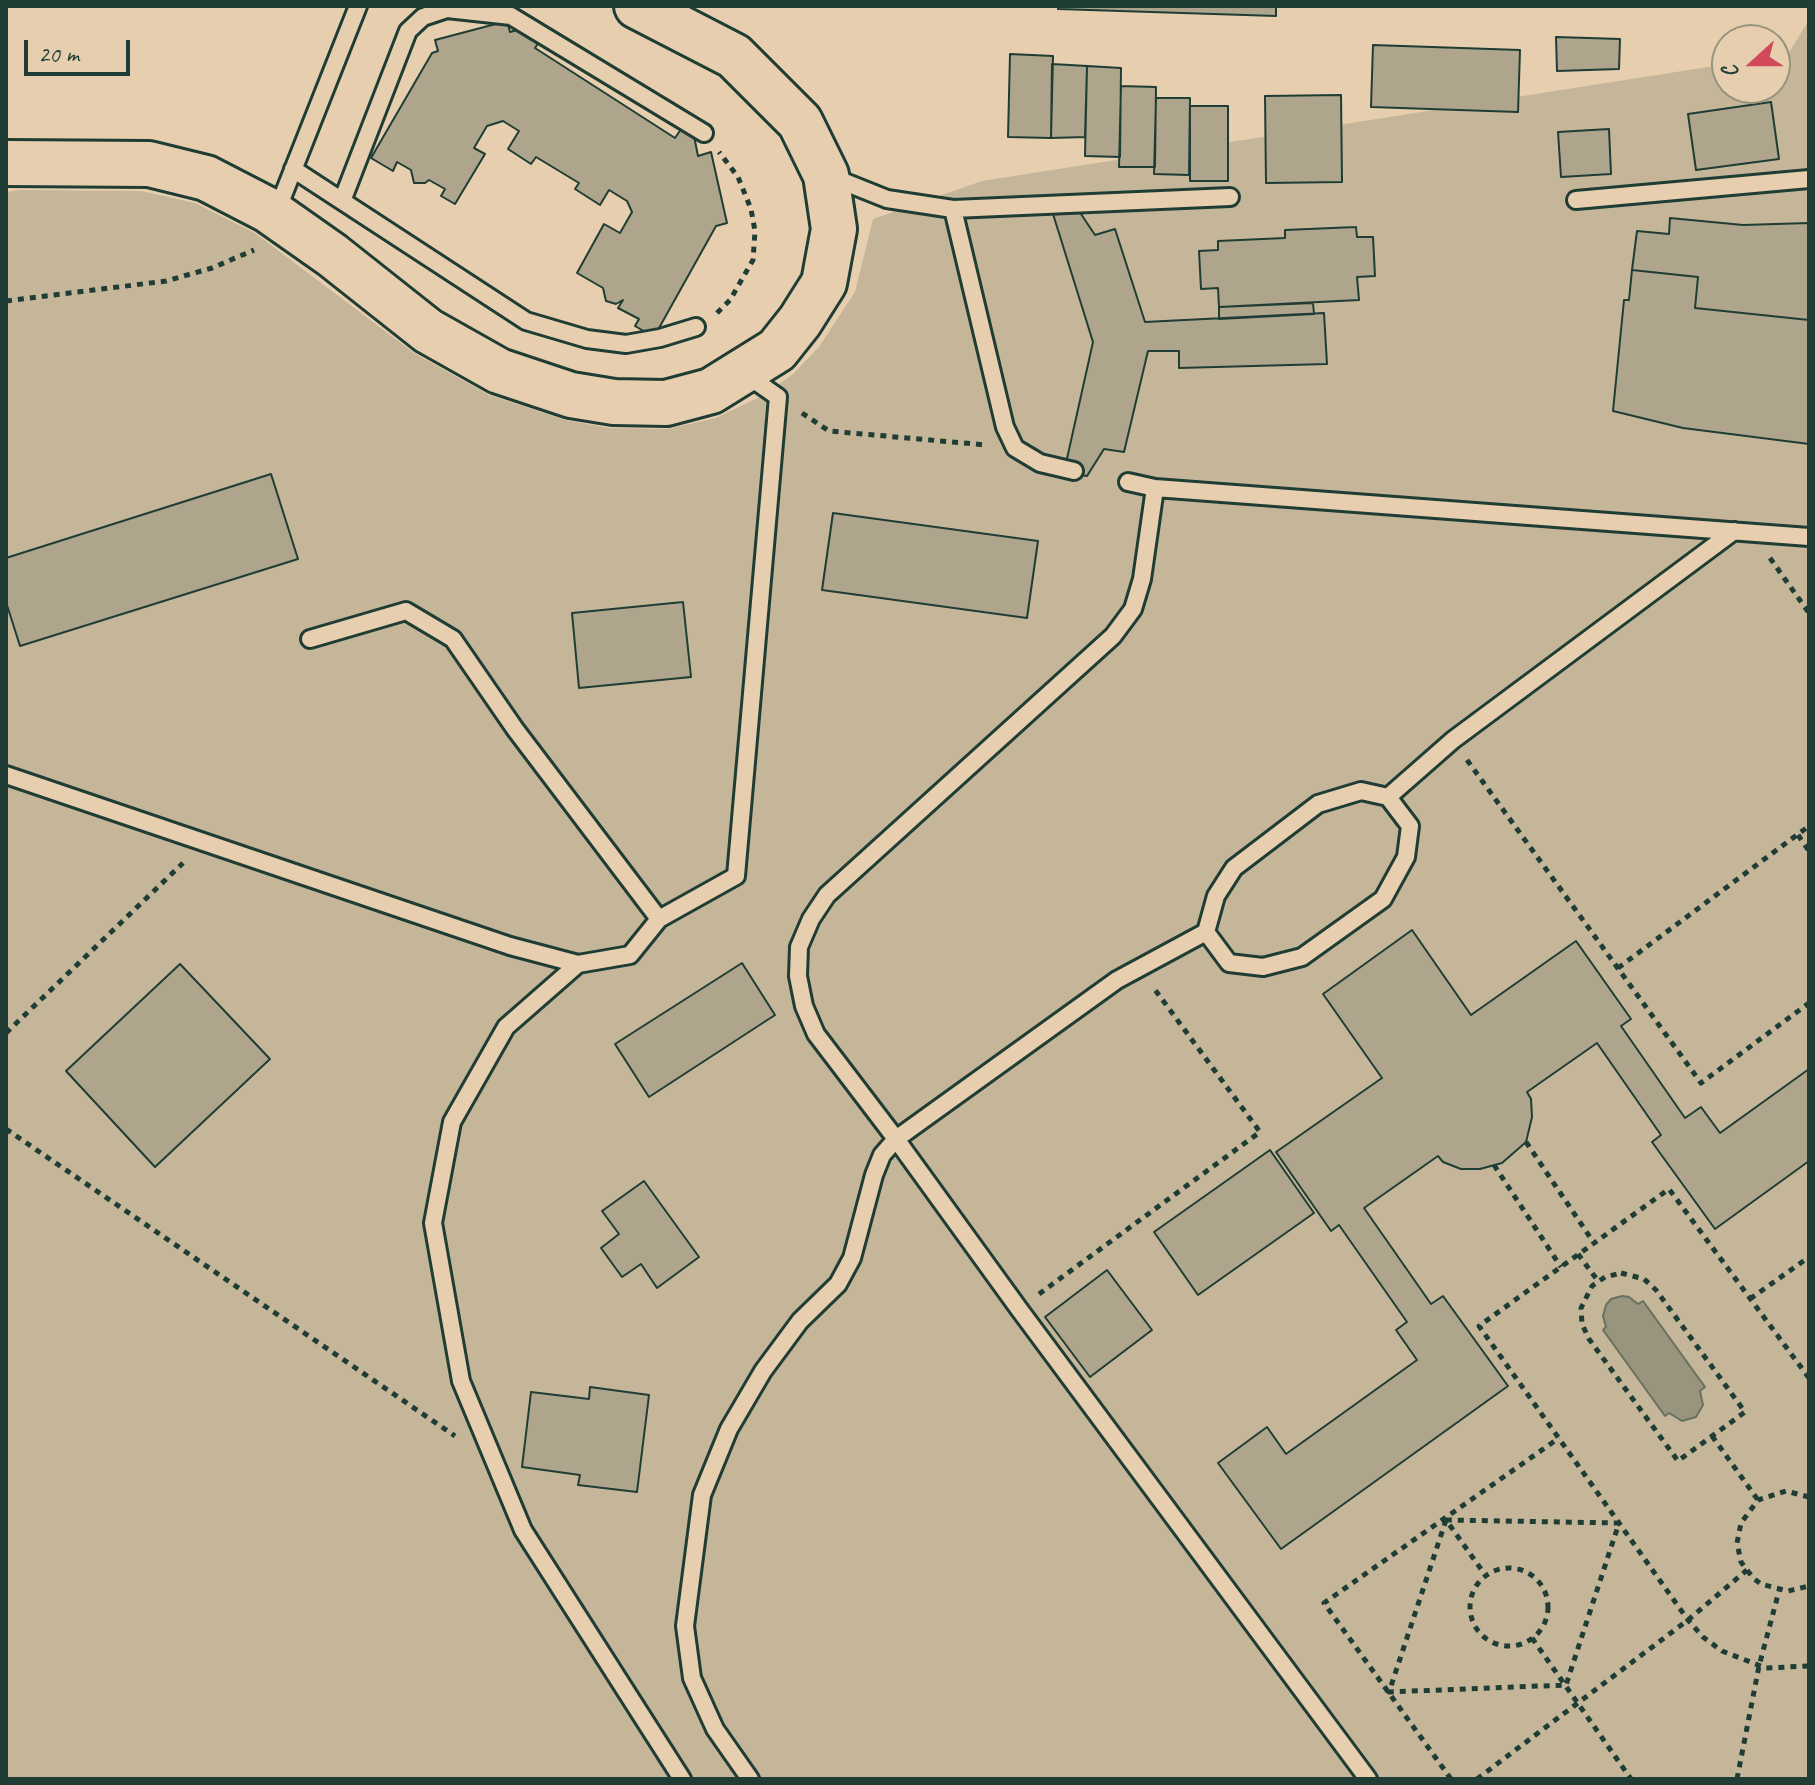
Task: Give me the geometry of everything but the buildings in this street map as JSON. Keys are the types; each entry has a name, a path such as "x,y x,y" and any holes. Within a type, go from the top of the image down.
{"main road":[{"path":"6,163 149,164 206,178 269,230 332,255 428,331 499,371 571,395 614,402 666,403 711,391 761,385 777,350 824,283 834,229 826,175 800,122 734,56 637,6"}],"lane":[{"path":"269,230 358,6"},
{"path":"342,201 408,31 423,17 447,9 511,16 704,133"},
{"path":"293,169 526,321 587,339 626,344 696,327"},
{"path":"826,175 887,199 953,209 1230,197"},
{"path":"1576,200 1809,179"},
{"path":"953,209 998,404 1015,448 1040,463 1074,471"},
{"path":"6,775 510,946 578,964 630,955 659,919 736,876 761,385"},
{"path":"1128,482 1155,488 1809,537"},
{"path":"1155,488 1142,579 1133,609 1113,636 827,895 811,919 799,947 798,976 804,1006 816,1034 1368,1779"},
{"path":"1388,797 1453,740 1743,531"},
{"path":"310,639 406,611 453,639 515,729 659,919"},
{"path":"750,1779 715,1729 692,1678 685,1626 702,1495 729,1429 763,1371 800,1321 838,1284 852,1258 882,1155 896,1139 1138,967 1206,932 1216,896 1234,868 1318,804 1361,791 1388,797 1410,826 1406,857 1383,899 1302,957 1263,967 1229,963 1206,932"},
{"path":"578,964 506,1027 452,1122 433,1223 461,1381 523,1530 682,1779"}],"path":[{"path":"696,327 730,300 753,260 755,231 751,209 738,177 704,133"},
{"path":"6,301 166,281 212,268 269,230"},
{"path":"761,385 829,431 1015,448"},
{"path":"1743,531 1809,613"},
{"path":"1453,740 1701,1083 1809,1003"},
{"path":"1618,968 1809,826"},
{"path":"1798,835 1809,851"},
{"path":"6,1033 204,843"},
{"path":"1019,1309 1260,1132 1138,967"},
{"path":"6,1129 496,1464"},
{"path":"1526,1142 1594,1243"},
{"path":"1494,1165 1561,1267"},
{"path":"1809,1378 1669,1189 1479,1326 1703,1637 1722,1651 1759,1666 1790,1669 1809,1666"},
{"path":"1578,1254 1598,1281"},
{"path":"1750,1299 1809,1257"},
{"path":"1621,1273 1644,1279 1683,1326 1745,1412 1712,1436 1678,1461 1660,1437 1585,1332 1581,1308 1587,1293 1598,1281 1621,1273"},
{"path":"1712,1436 1758,1500"},
{"path":"1451,1779 1324,1603 1559,1438"},
{"path":"1809,1497 1786,1491 1758,1500 1745,1515 1738,1533 1739,1552 1747,1570 1761,1584 1779,1591 1809,1586"},
{"path":"1446,1520 1619,1523"},
{"path":"1446,1520 1486,1576"},
{"path":"1389,1692 1446,1520"},
{"path":"1566,1685 1619,1523"},
{"path":"1515,1569 1529,1574 1540,1585 1546,1598 1547,1613 1542,1628 1532,1638 1518,1645 1503,1645 1489,1640 1478,1630 1471,1616 1471,1601 1476,1587 1486,1576 1500,1570 1515,1569"},
{"path":"1477,1779 1688,1620 1747,1570"},
{"path":"1737,1779 1759,1666 1779,1591"},
{"path":"1532,1638 1631,1779"},
{"path":"1389,1692 1566,1685"}],"shaded area":[{"path":"1809,20 1809,1779 6,1779 6,192 141,191 195,203 255,233 414,353 489,395 565,420 610,428 667,429 716,418 760,397 792,375 819,347 855,292 873,219 982,181 1711,67 1711,104 1791,104 1791,49"},
{"path":"1622,1296 1638,1304 1643,1301 1705,1387 1700,1391 1703,1405 1696,1417 1682,1421 1669,1413 1665,1416 1603,1330 1606,1327 1603,1316 1606,1305 1611,1299"}]}
